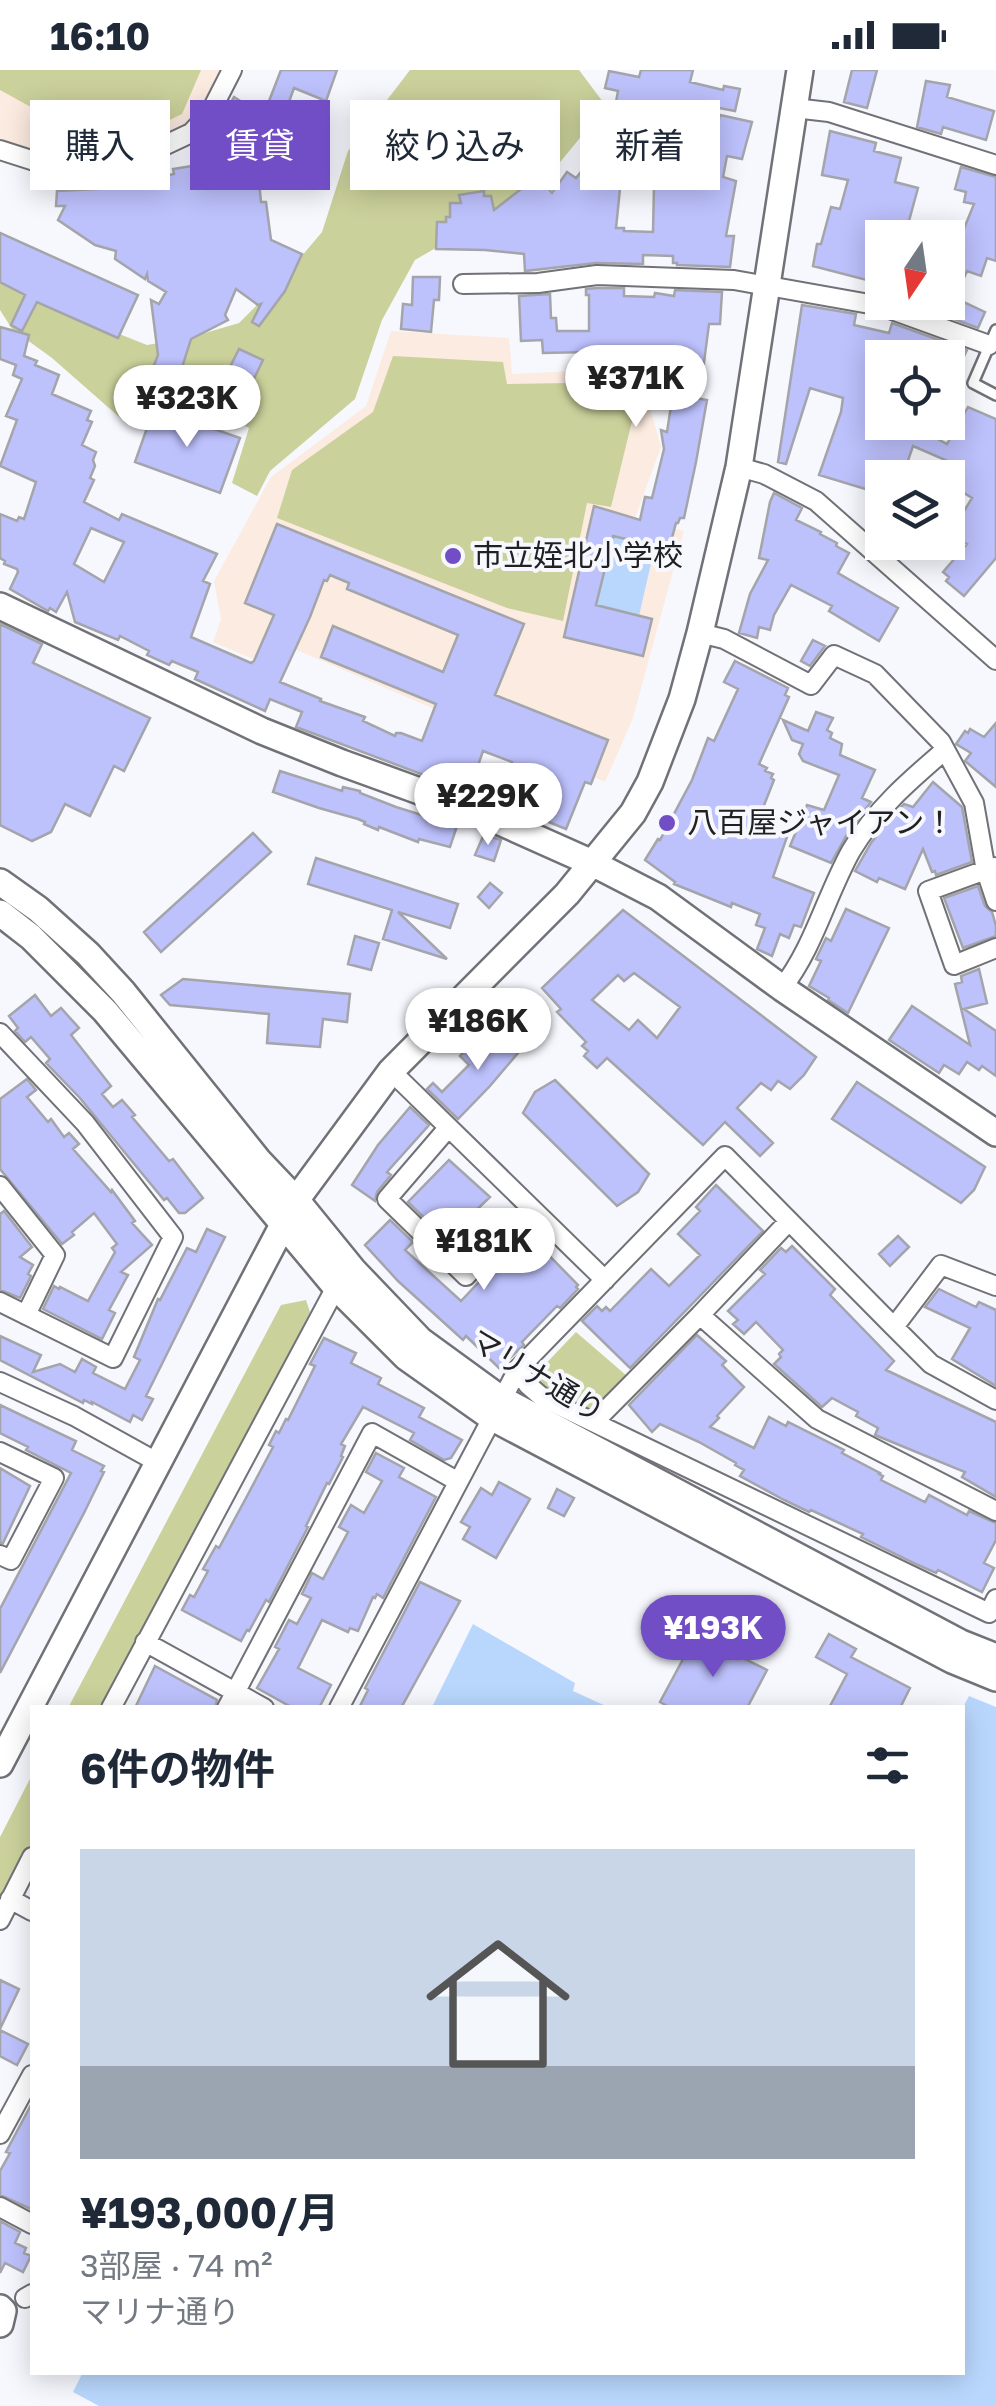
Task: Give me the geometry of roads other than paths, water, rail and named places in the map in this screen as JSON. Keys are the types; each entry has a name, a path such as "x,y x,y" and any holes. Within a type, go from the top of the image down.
{"street":[{"path":"0,150 76,174 140,156 192,133 210,113 232,70"},
{"path":"31,1705 296,1200 391,1070 567,894 632,813 650,782 682,699 739,467 800,70"},
{"path":"794,108 829,112 996,165"},
{"path":"464,284 538,283 597,275 734,280 882,306 992,338"},
{"path":"739,467 764,474 816,501 996,660"},
{"path":"0,606 260,736 480,812 658,897 782,988 996,1132"},
{"path":"700,633 724,640 811,685 834,655 875,674 941,742 974,802 996,901"},
{"path":"782,988 798,967 852,850 890,798 945,750"},
{"path":"991,869 928,891 954,965 996,948"},
{"name":"マリナ通り","path":"0,882 38,909 88,954 353,1270 420,1340 496,1408"},
{"name":"マリナ通り","path":"0,913 31,936 104,1011 336,1287 406,1356 496,1408 956,1652"},
{"path":"0,1033 84,1124 173,1237 113,1358 0,1302"},
{"path":"391,1070 605,1280"},
{"path":"448,1128 387,1199 466,1276 530,1207"},
{"path":"341,1705 518,1369 725,1156 930,1364 996,1400"},
{"path":"0,1186 56,1255 26,1315"},
{"path":"594,1422 789,1220"},
{"path":"894,1326 942,1265 996,1286"},
{"path":"113,1705 336,1287"},
{"path":"700,1315 817,1419 996,1511"},
{"path":"518,1369 542,1398 989,1613 996,1599"},
{"path":"0,1382 74,1416 157,1462"},
{"path":"145,1642 231,1700 372,1434 457,1481"},
{"path":"0,1452 54,1478 11,1560 0,1554"},
{"path":"956,1652 996,1657"},
{"path":"956,1652 996,1678"},
{"path":"0,1764 30,1706"},
{"path":"0,1920 30,1861"},
{"path":"10,1899 30,1909"},
{"path":"0,2134 30,2079"},
{"path":"0,2207 30,2223"},
{"path":"0,2308 0,2324"}],"lane":[{"path":"992,338 973,383 996,395"}],"water":[{"path":"613,536 655,546 639,616 596,605"},
{"path":"473,1624 575,1683 573,1691 604,1705 433,1705"},
{"path":"969,1696 996,1707 996,2406 99,2406 73,2392 82,2375 965,2375 964,1705"}],"place":[{"name":"市立姪北小学校","path":"453,556"},
{"name":"八百屋ジャイアン！","path":"667,823"}]}
